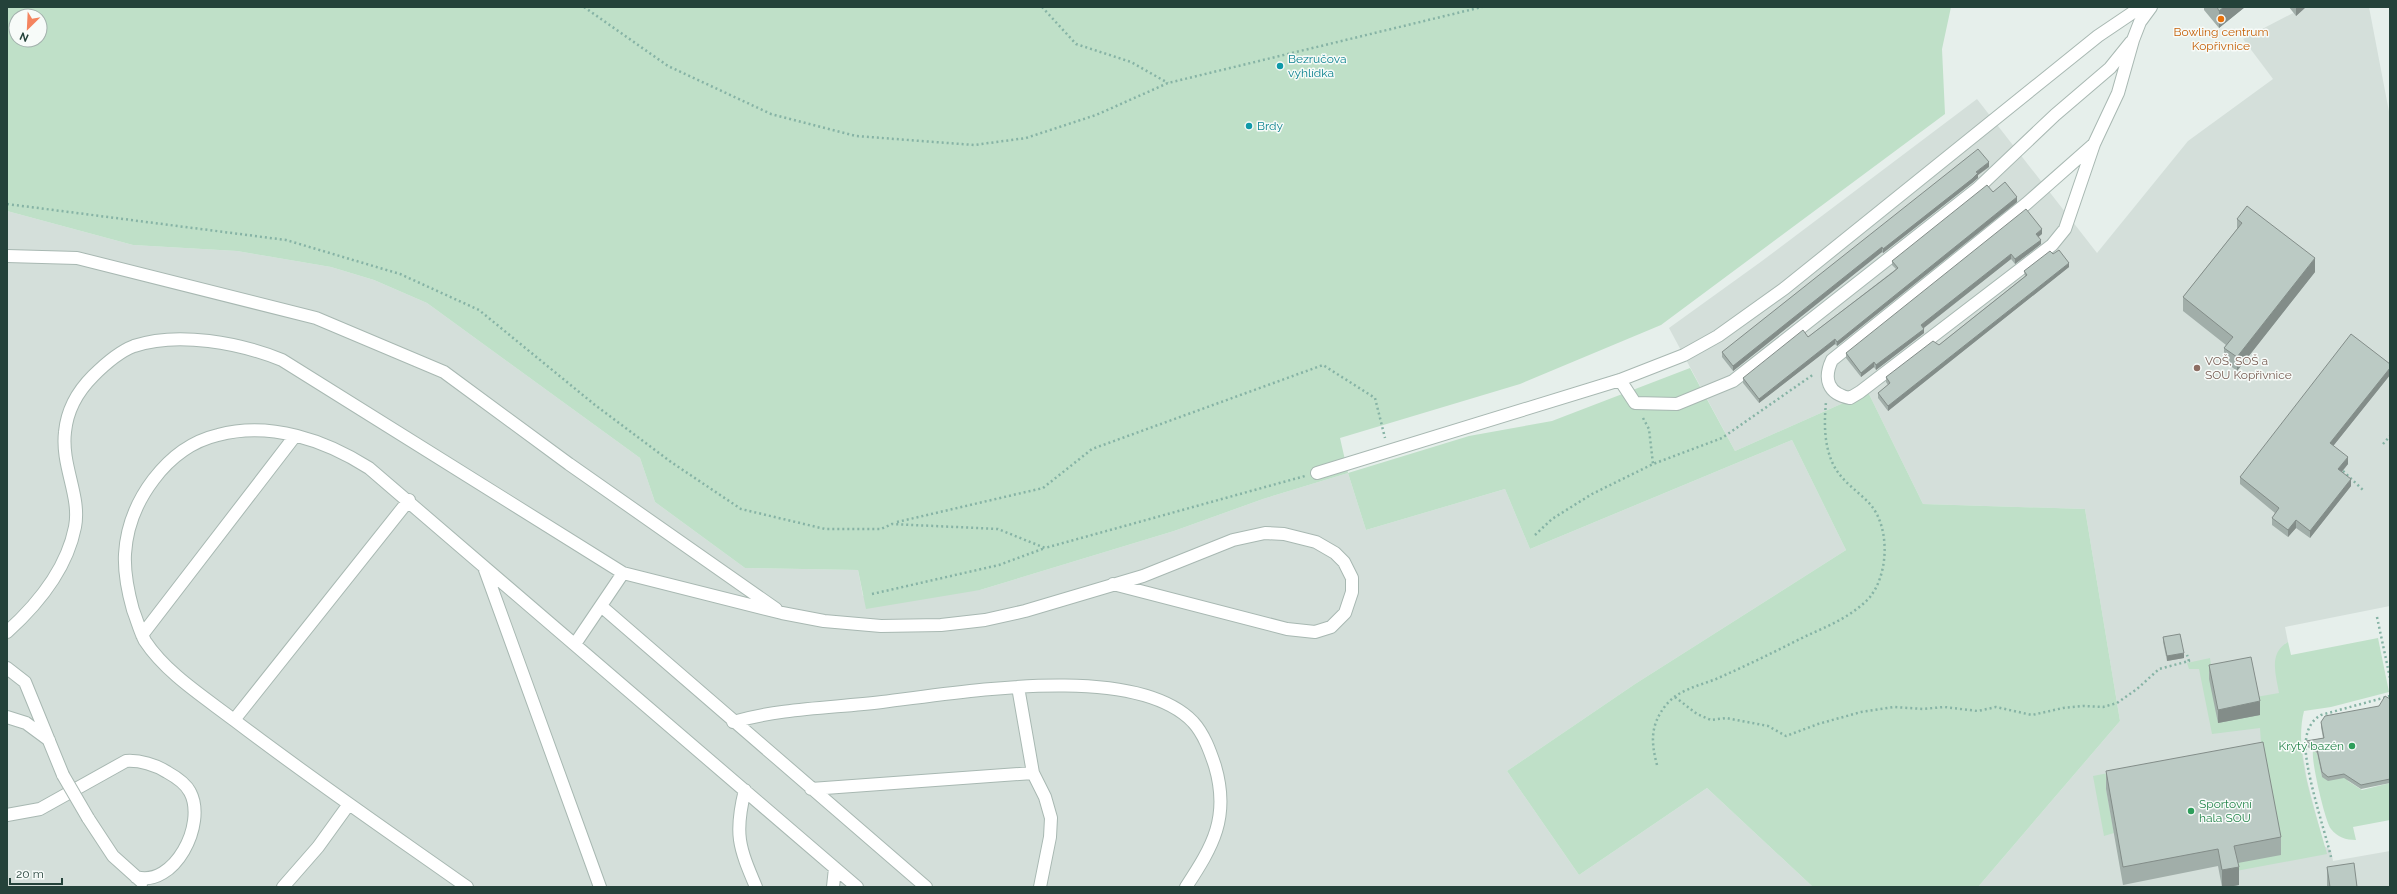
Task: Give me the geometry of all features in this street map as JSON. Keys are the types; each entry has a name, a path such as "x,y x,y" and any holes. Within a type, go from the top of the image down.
{"lane":[{"path":"1317,473 1620,380 1684,355 1731,327 1822,259 2098,36 2141,7"},
{"path":"2094,144 2026,204 1832,360 1827,371 1827,384 1834,393 1850,398 1860,392 2052,245 2065,229 2094,144 2118,93 2133,40 2140,22 2151,7"},
{"path":"1620,380 1635,403 1677,404 1733,381 1977,189 2055,115 2110,68 2133,40"},
{"path":"7,256 77,258 316,318 444,372 569,464 782,613"},
{"path":"7,632 24,617 45,591 62,560 75,528 76,504 64,455 65,431 72,407 89,380 116,357 134,346 159,342 225,344 254,349 282,360 623,573 782,613 857,625 941,625 985,620 1025,611 1113,584 1143,576 1233,540 1272,533 1308,539 1322,544 1336,553 1352,578 1352,592 1349,606 1341,618 1331,627 1315,632 1287,629 1113,584"},
{"path":"467,887 349,804 191,687 168,666 142,635 127,584 125,554 133,519 157,476 177,455 199,441 216,435 257,430 295,436 323,444 354,459 378,474 857,887"},
{"path":"142,635 295,436"},
{"path":"234,720 409,500"},
{"path":"483,565 600,887"},
{"path":"575,644 623,573"},
{"path":"601,606 733,722 926,887"},
{"path":"7,668 25,682 63,775 88,818 113,856 149,887"},
{"path":"733,722 756,715 881,702 986,688 1070,685 1124,692 1171,706 1194,723 1207,744 1217,773 1221,814 1212,844 1186,887"},
{"path":"1018,687 1033,774 1048,806 1051,828 1040,887"},
{"path":"7,716 26,723 50,741"},
{"path":"7,815 40,809 126,761 141,762 164,770 183,783 190,793 194,818 192,831 183,852 168,868 153,879 136,877"},
{"path":"811,789 1033,774"},
{"path":"745,790 739,818 739,844 756,887"},
{"path":"283,887 318,847 349,804"},
{"path":"833,887 835,868"}],"path":[{"path":"584,7 668,66 770,114 856,136 974,145 1026,138 1096,114 1168,83 1482,7"},
{"path":"1042,7 1076,44 1130,62 1168,83"},
{"path":"7,204 286,240 400,274 479,310 596,405 671,462 741,509 825,529 881,529 892,524 1043,488 1092,449 1323,365 1375,398 1389,450"},
{"path":"1534,535 1552,519 1592,494 1653,464 1722,438 1832,360"},
{"path":"1657,765 1651,744 1654,724 1665,706 1675,696 1763,659 1842,620 1870,597 1884,568 1882,524 1870,504 1849,486 1833,465 1824,428 1827,384"},
{"path":"1635,403 1649,429 1653,464"},
{"path":"2383,444 2390,436"},
{"path":"2343,471 2363,490"},
{"path":"872,594 999,565 1046,548 1317,473"},
{"path":"892,524 998,529 1046,548"},
{"path":"2377,617 2390,678"},
{"path":"1675,696 1697,714 1711,720 1726,718 1760,726 1768,726 1786,736 1818,724 1862,712 1894,707 1923,709 1944,707 1978,711 1996,707 2032,715 2069,707 2103,707 2117,703 2138,690 2159,669 2189,662 2187,655"},
{"path":"2331,857 2308,764 2305,740 2309,726 2314,719 2321,714 2390,696"}],"shaded area":[{"name":"VOŠ, SOŠ a SOU Kopřivnice","path":"2306,7 2369,7 2390,117 2390,606 2285,627 2288,642 2285,644 2307,780 2324,846 2331,850 2333,861 2390,851 2390,887 1978,887 2120,721 2085,509 1923,504 1868,392 1735,451 1669,328 1762,261 1977,99 2097,253 2188,141 2273,79 2243,39 2293,13 2296,15"},
{"path":"7,211 133,245 237,251 331,267 374,280 427,303 640,458 655,502 745,568 858,570 863,596 980,590 1174,531 1263,499 1348,473 1366,530 1505,489 1530,549 1792,440 1846,550 1635,684 1507,771 1579,875 1707,788 1813,887 7,887"}],"green space":[{"path":"7,7 1951,7 1942,49 1945,114 1661,325 1520,384 1340,438 1348,473 1263,499 1174,531 980,590 866,609 858,570 745,568 655,502 640,458 427,303 374,280 331,267 237,251 133,245 7,211"},
{"path":"1690,368 1735,451 1868,392 1923,504 2085,509 2120,721 1978,887 1813,887 1707,788 1579,875 1507,771 1635,684 1846,550 1792,440 1530,549 1505,489 1366,530 1348,473 1469,436 1552,421"},
{"path":"2378,638 2389,692 2331,707 2304,711 2301,728 2301,746 2307,783 2327,854 2236,871 2235,864 2106,789 2114,833 2104,836 2093,776 2261,743 2260,728 2212,734 2199,669 2189,669 2187,663 2210,658 2213,678 2256,697 2279,693 2275,672 2276,658 2278,652 2288,642 2291,655"},
{"path":"2313,751 2317,753 2322,777 2347,778 2348,781 2362,790 2390,783 2390,820 2353,827 2356,840 2342,838 2333,832 2328,824 2322,803 2316,778"}],"building":[{"path":"2217,7 2224,7 2219,11"},
{"path":"1978,149 1989,162 1976,172 1978,173 1972,179 1883,249 1882,247 1733,366 1722,352"},
{"path":"2005,182 2017,197 1837,342 1835,339 1759,399 1743,378 1803,330 1808,337 1892,273 1898,268 1892,261 1987,185 1993,192"},
{"path":"2247,206 2315,258 2237,357 2224,348 2233,337 2183,297 2242,223 2237,219"},
{"path":"2026,209 2042,229 2036,234 2041,240 2015,259 2011,254 1921,325 1924,329 1876,365 1874,362 1861,373 1846,353"},
{"path":"2059,250 2069,263 1888,406 1878,393 1890,383 1886,377 1933,341 1939,345 2027,275 2024,271 2050,251 2053,254"},
{"path":"2351,334 2390,364 2390,368 2330,443 2348,457 2338,469 2351,479 2310,531 2296,520 2288,530 2272,518 2279,508 2240,477"},
{"path":"2180,634 2184,653 2167,656 2163,637"},
{"path":"2251,657 2260,701 2218,710 2209,665"},
{"name":"Krytý bazén","path":"2385,696 2390,699 2390,779 2361,785 2344,774 2328,777 2322,772 2317,749 2306,741 2324,738 2321,722 2325,716 2379,706"},
{"name":"Sportovní hala SOU","path":"2263,742 2281,837 2234,846 2239,867 2222,870 2218,849 2123,867 2106,771"},
{"path":"2354,863 2357,887 2330,887 2327,867"}],"place":[{"name":"Bowling centrum Kopřivnice","path":"2221,19"},
{"name":"Bezručova vyhlídka","path":"1280,66"},
{"name":"Brdy","path":"1249,126"},
{"name":"VOŠ, SOŠ a SOU Kopřivnice","path":"2197,368"},
{"name":"Krytý bazén","path":"2352,746"},
{"name":"Sportovní hala SOU","path":"2191,811"}]}
